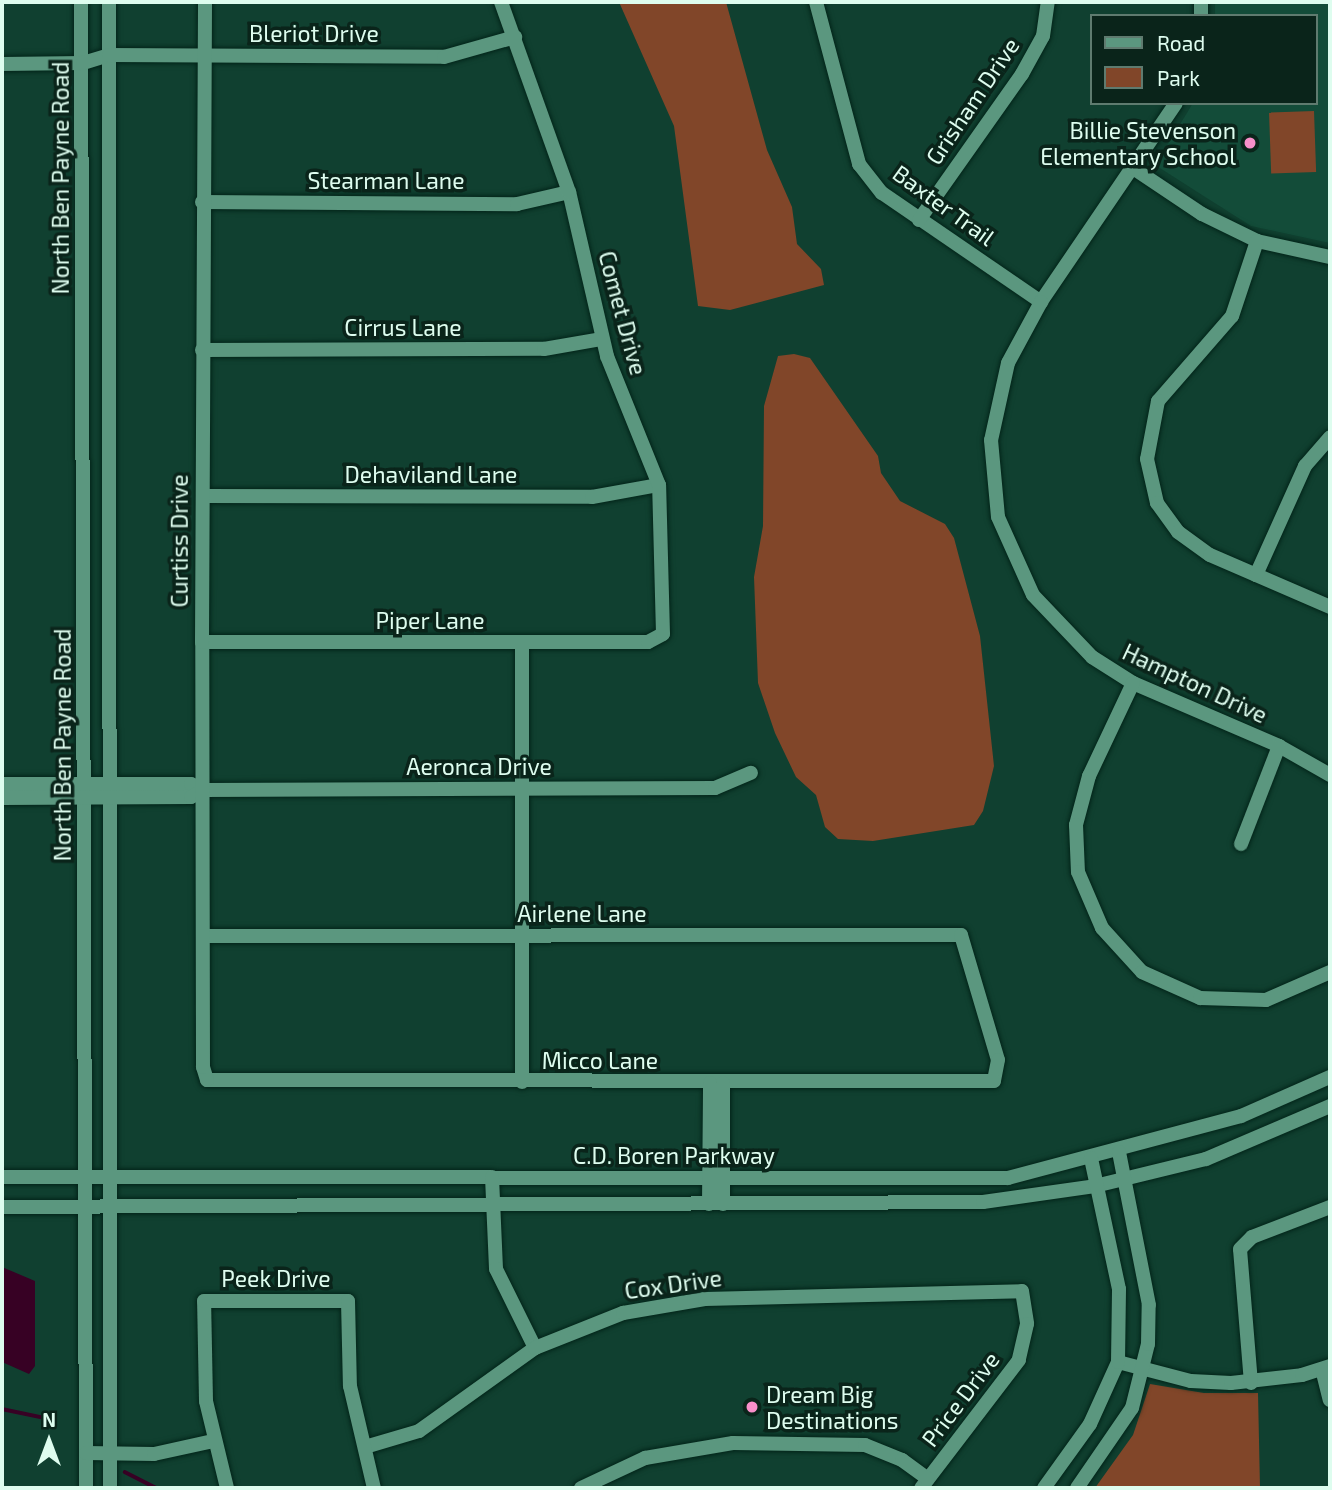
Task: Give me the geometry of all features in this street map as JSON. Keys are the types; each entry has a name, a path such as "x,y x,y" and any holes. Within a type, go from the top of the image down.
{"street":[{"name":"North Ben Payne Road","path":"82,2 86,1488"},
{"name":"North Ben Payne Road","path":"109,2 110,1488"},
{"name":"Curtiss Drive","path":"205,2 202,642 203,936 207,1080"},
{"name":"Comet Drive","path":"501,2 569,192 602,339 659,485 664,625 658,639"},
{"name":"Baxter Trail","path":"816,2 859,164 882,193 1041,302"},
{"name":"Grisham Drive","path":"919,220 1022,74 1043,36 1048,2"},
{"name":"Bleriot Drive","path":"2,64 83,64 109,55 444,57 515,37"},
{"name":"Hampton Drive","path":"1175,105 1041,302 1015,347 996,402 990,461 998,517 1021,575 1047,614 1092,657 1133,683 1279,746 1330,775"},
{"path":"1133,168 1202,215 1257,242 1330,257"},
{"name":"Stearman Lane","path":"202,202 517,204 569,192"},
{"path":"1257,242 1232,316 1158,401 1147,459 1157,503 1178,532 1210,555 1330,607"},
{"name":"Cirrus Lane","path":"202,350 544,349 602,339"},
{"path":"1256,575 1305,466 1330,437"},
{"name":"Dehaviland Lane","path":"203,496 592,497 659,485"},
{"name":"Piper Lane","path":"202,642 522,643 658,639"},
{"path":"522,643 522,1082"},
{"path":"1133,683 1089,776 1076,825 1078,872 1102,928 1142,972 1200,998 1266,1000 1330,972"},
{"path":"1241,844 1279,746"},
{"name":"Aeronca Drive","path":"2,797 85,791 191,797 203,790 715,788 751,773"},
{"name":"Aeronca Drive","path":"2,784 85,791"},
{"name":"Airlene Lane","path":"203,936 961,935 998,1060 994,1081"},
{"name":"C.D. Boren Parkway","path":"2,1177 1008,1178 1119,1152 1241,1116 1330,1076"},
{"name":"Micco Lane","path":"207,1080 717,1083 994,1081"},
{"path":"716,1204 717,1083"},
{"path":"2,1207 983,1202 1096,1186 1206,1159 1330,1106"},
{"path":"1077,1488 1114,1439 1144,1370 1149,1305 1119,1152"},
{"path":"1044,1488 1090,1424 1118,1362 1119,1289 1091,1158"},
{"path":"492,1177 499,1278 534,1348"},
{"path":"1251,1383 1240,1250 1252,1237 1330,1208"},
{"name":"Cox Drive","path":"365,1447 419,1431 534,1348 593,1322 673,1303 1023,1291"},
{"name":"Price Drive","path":"925,1484 1018,1360 1027,1324 1023,1291"},
{"name":"Peek Drive","path":"213,1441 205,1387 204,1301 348,1301 350,1386 365,1447"},
{"path":"1118,1362 1201,1382 1251,1383 1326,1368 1330,1400"},
{"path":"86,1453 169,1452 213,1441 227,1488"},
{"path":"581,1488 645,1458 733,1443 865,1446 902,1460 925,1484"},
{"path":"365,1447 374,1488"}],"shaded area":[{"name":"Billie Stevenson Elementary School","path":"1215,2 1330,2 1330,243 1251,226 1155,165 1192,105 1318,105 1318,14 1215,14"},
{"path":"2,1267 35,1281 35,1366 29,1374 2,1362"}],"green space":[{"path":"619,2 726,2 767,150 792,207 797,244 821,269 824,285 730,310 698,306 674,126"},
{"path":"1314,111 1316,172 1271,174 1269,113"},
{"path":"794,354 810,358 878,456 881,473 900,501 945,524 954,538 980,636 994,766 983,811 974,825 873,841 838,839 825,827 816,795 796,777 775,733 758,683 754,577 763,526 764,406 778,356"},
{"path":"1150,1384 1204,1393 1258,1393 1260,1488 1095,1488 1133,1435"}],"waterway":[{"path":"2,1409 50,1419"},
{"path":"125,1472 157,1488"}],"place":[{"name":"Billie Stevenson Elementary School","path":"1250,143"},
{"name":"Dream Big Destinations","path":"752,1407"}]}
